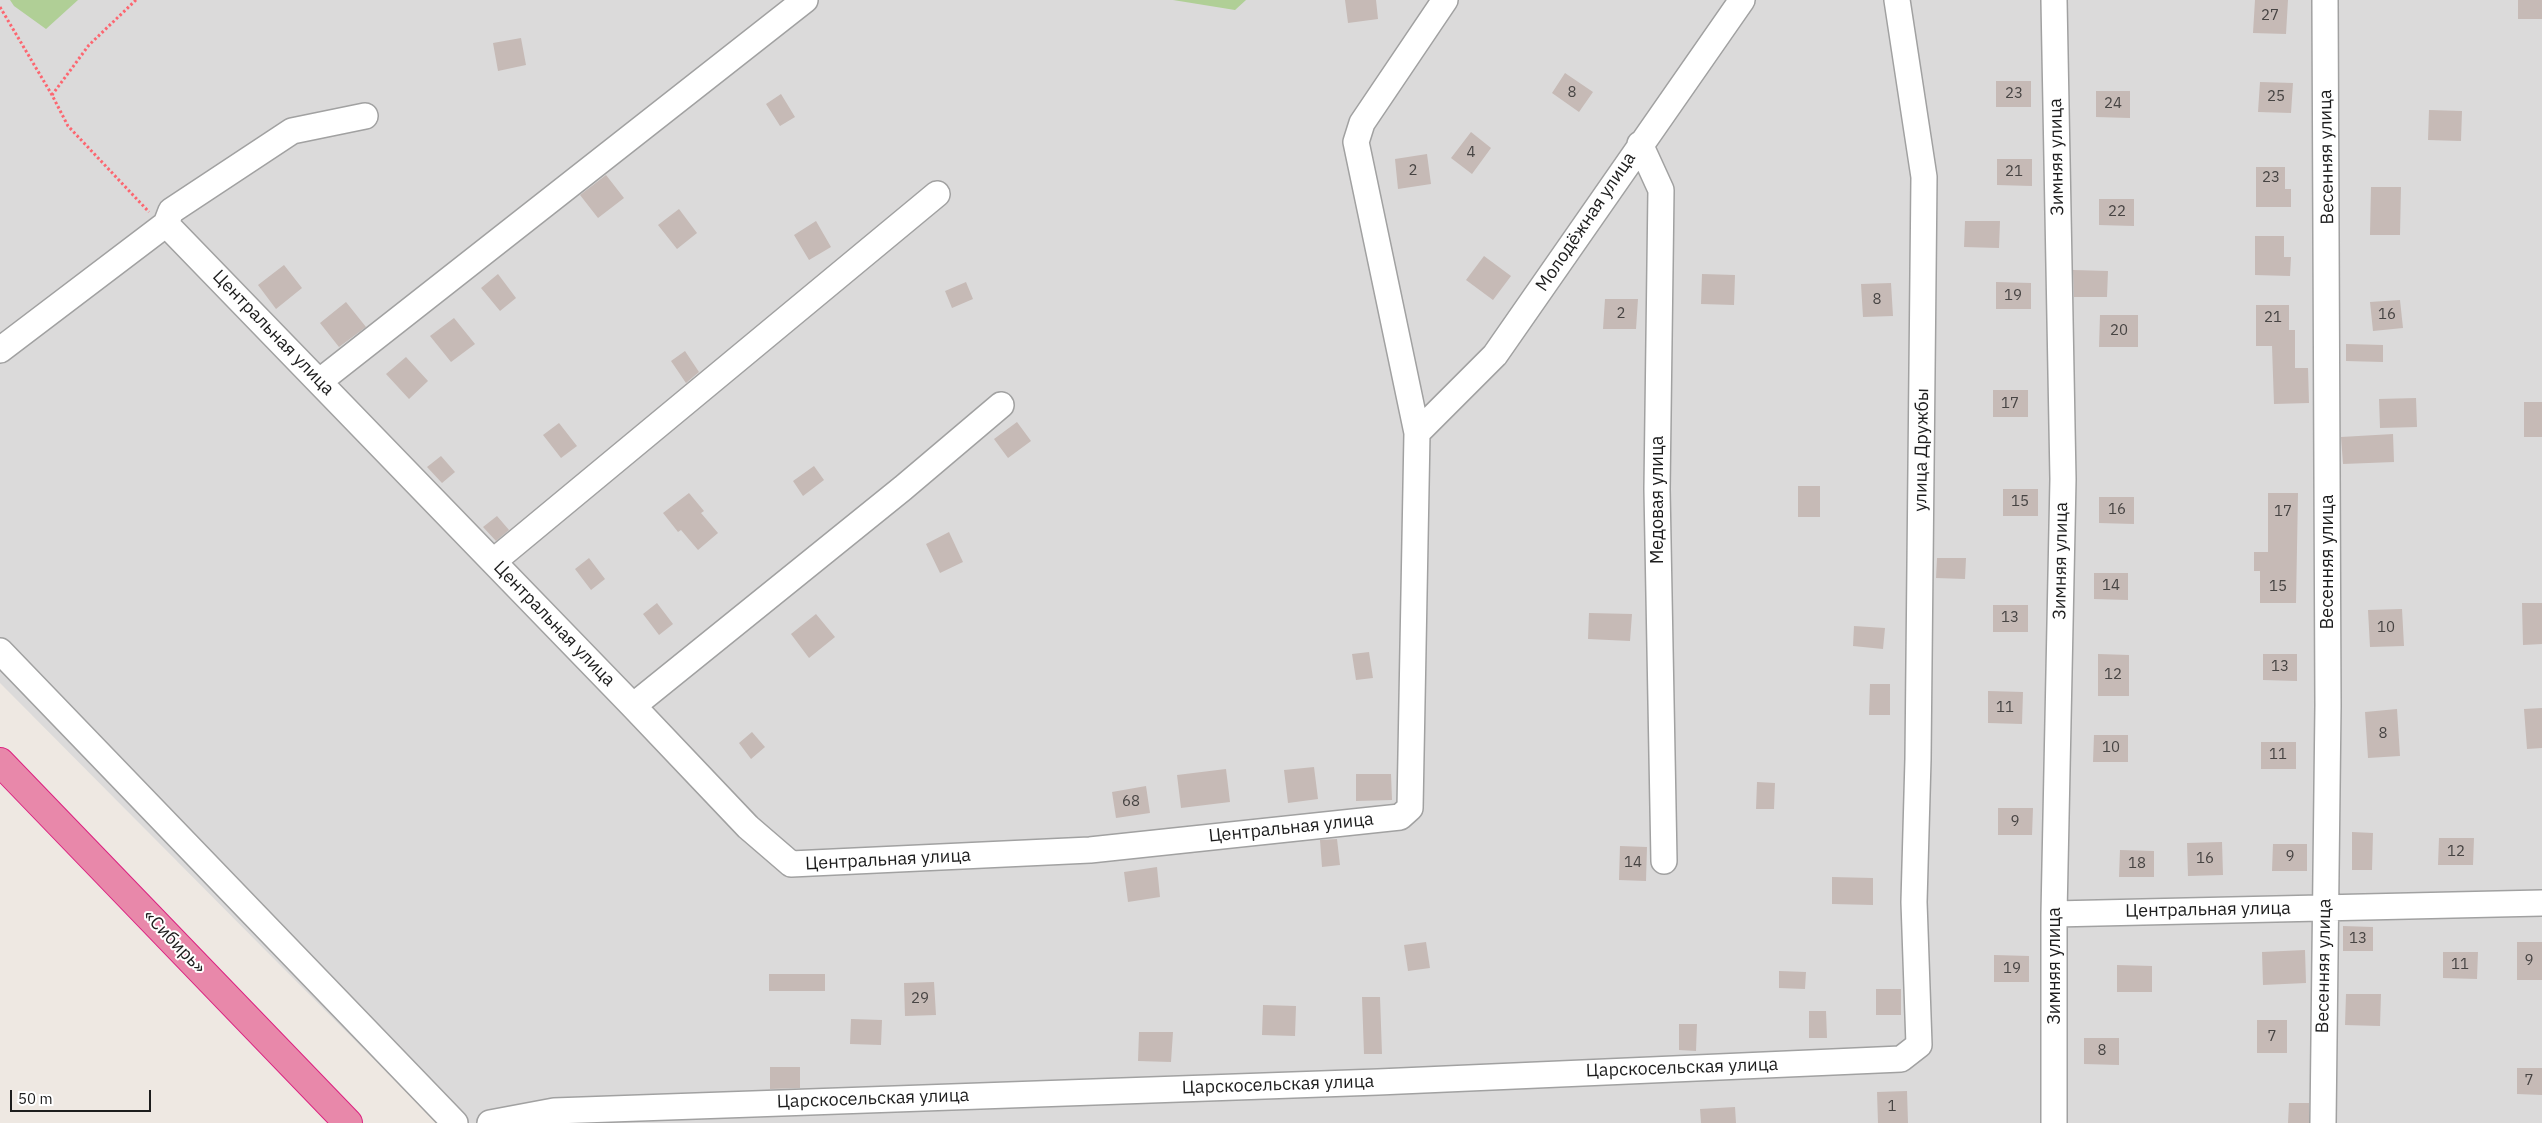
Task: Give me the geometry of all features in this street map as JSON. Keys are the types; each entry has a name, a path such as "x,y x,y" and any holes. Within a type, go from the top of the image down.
{"highway":[{"name":"«Сибирь»","path":"0,762 348,1123"}],"street":[{"path":"320,381 805,0"},
{"name":"Центральная улица","path":"166,224 494,561 748,827 790,864 1090,850 1400,817 1410,808 1417,434 1356,142 1362,124 1445,0"},
{"name":"Молодёжная улица","path":"1417,434 1495,355 1742,0"},
{"name":"улица Дружбы","path":"1897,0 1924,177 1918,759 1914,902"},
{"name":"Зимняя улица","path":"2054,0 2063,479 2054,914 2054,1123"},
{"name":"Весенняя улица","path":"2322,1123 2328,705 2325,0"},
{"path":"0,350 166,224 171,211 292,131 366,116"},
{"name":"Медовая улица","path":"1640,144 1660,190 1657,489 1664,861"},
{"path":"494,561 937,194"},
{"path":"633,706 903,488 1000,405"},
{"path":"0,651 456,1123"},
{"name":"Царскосельская улица","path":"490,1123 554,1111 1388,1081 1901,1059 1919,1045 1914,902"},
{"name":"Центральная улица","path":"2054,914 2542,903"}],"path":[{"path":"52,95 89,45 136,0"},
{"path":"0,7 68,126 151,214 166,224"}],"shaded area":[{"path":"0,0 2542,0 2542,1123 437,1123 0,683"}],"green space":[{"path":"10,0 78,0 46,29 14,6"},
{"path":"1173,0 1246,0 1235,10"}],"building":[{"path":"1345,0 1376,0 1378,19 1348,23"},
{"path":"2255,0 2288,0 2286,34 2253,33"},
{"path":"2518,0 2542,0 2542,19 2518,19"},
{"path":"521,38 526,65 498,71 493,43"},
{"path":"1565,73 1593,92 1579,112 1552,93"},
{"path":"1996,81 2031,81 2031,107 1996,107"},
{"path":"2260,82 2293,83 2291,113 2258,112"},
{"path":"2096,91 2130,91 2130,118 2096,117"},
{"path":"781,94 795,117 780,126 766,104"},
{"path":"2429,110 2462,111 2461,141 2428,140"},
{"path":"1471,132 1491,148 1472,174 1451,158"},
{"path":"1427,154 1431,184 1398,189 1395,159"},
{"path":"1997,159 2032,159 2032,186 1997,185"},
{"path":"2256,167 2285,167 2285,189 2291,189 2291,207 2256,207"},
{"path":"606,175 624,198 598,218 580,195"},
{"path":"2371,187 2401,187 2400,235 2370,235"},
{"path":"2099,199 2134,199 2134,226 2099,225"},
{"path":"679,209 697,233 677,249 658,225"},
{"path":"816,221 831,247 809,260 794,235"},
{"path":"1965,221 2000,221 1999,248 1964,247"},
{"path":"2255,236 2284,236 2284,257 2291,257 2290,276 2255,275"},
{"path":"1484,256 1511,276 1493,300 1466,280"},
{"path":"284,265 302,288 276,309 258,285"},
{"path":"2073,270 2108,271 2107,297 2074,297"},
{"path":"498,274 516,298 500,311 481,288"},
{"path":"1702,274 1735,275 1734,305 1701,304"},
{"path":"966,282 973,299 952,308 945,291"},
{"path":"1996,282 2031,283 2031,309 1996,309"},
{"path":"1891,283 1893,316 1863,317 1861,284"},
{"path":"1605,299 1638,299 1636,329 1603,329"},
{"path":"2400,300 2403,328 2373,331 2370,302"},
{"path":"346,302 366,327 339,347 320,323"},
{"path":"2256,305 2289,305 2289,330 2295,330 2295,368 2308,368 2309,403 2274,404 2272,346 2256,346"},
{"path":"2100,315 2138,315 2138,347 2099,347"},
{"path":"454,318 475,344 451,362 430,336"},
{"path":"2346,344 2383,345 2383,362 2346,361"},
{"path":"685,351 699,372 686,383 671,361"},
{"path":"406,357 428,381 409,399 386,374"},
{"path":"1993,390 2028,390 2028,417 1993,417"},
{"path":"2416,398 2417,427 2380,428 2379,399"},
{"path":"2524,402 2542,402 2542,437 2524,437"},
{"path":"1017,422 1031,441 1008,458 994,439"},
{"path":"559,423 577,446 561,458 543,435"},
{"path":"2393,434 2394,462 2343,464 2341,437"},
{"path":"441,456 455,472 442,483 427,467"},
{"path":"814,466 824,480 803,496 793,481"},
{"path":"1798,486 1820,486 1820,517 1798,517"},
{"path":"2003,489 2038,489 2038,516 2003,516"},
{"path":"689,493 704,511 701,513 718,533 698,550 681,530 678,532 663,513"},
{"path":"2268,493 2298,493 2296,603 2260,603 2260,571 2254,571 2254,552 2268,552"},
{"path":"2099,497 2134,497 2134,524 2099,523"},
{"path":"497,516 509,530 496,541 483,527"},
{"path":"949,532 963,562 940,573 926,544"},
{"path":"589,558 605,579 591,590 575,569"},
{"path":"1937,558 1966,558 1965,579 1936,578"},
{"path":"2094,573 2128,573 2128,600 2094,599"},
{"path":"657,603 673,624 659,635 643,614"},
{"path":"2522,603 2542,603 2542,644 2523,645"},
{"path":"1993,605 2028,605 2028,632 1993,632"},
{"path":"2402,609 2404,646 2370,647 2368,610"},
{"path":"1589,613 1632,614 1630,641 1588,639"},
{"path":"816,614 835,637 809,658 791,634"},
{"path":"1854,626 1885,628 1883,649 1853,646"},
{"path":"1369,652 1373,678 1356,680 1352,654"},
{"path":"2098,654 2129,655 2129,696 2098,696"},
{"path":"2263,654 2297,654 2297,681 2263,680"},
{"path":"1870,684 1890,684 1890,715 1869,715"},
{"path":"1988,691 2023,692 2022,724 1988,723"},
{"path":"2542,708 2542,748 2527,749 2524,709"},
{"path":"2397,709 2400,756 2368,758 2365,712"},
{"path":"752,732 765,747 751,759 739,743"},
{"path":"2094,735 2128,735 2128,762 2093,762"},
{"path":"2261,742 2296,742 2296,769 2261,769"},
{"path":"1314,767 1318,799 1288,803 1284,770"},
{"path":"1226,769 1230,802 1181,808 1177,775"},
{"path":"1356,774 1391,774 1392,800 1356,801"},
{"path":"1757,782 1775,783 1774,809 1756,809"},
{"path":"1146,786 1150,813 1116,818 1112,792"},
{"path":"1998,808 2033,808 2032,835 1998,835"},
{"path":"2352,832 2373,833 2372,870 2352,870"},
{"path":"2439,838 2474,838 2473,865 2438,865"},
{"path":"1337,839 1340,865 1322,867 1320,840"},
{"path":"2222,842 2223,875 2188,876 2187,843"},
{"path":"2273,844 2307,844 2307,871 2272,871"},
{"path":"1620,846 1647,847 1646,881 1619,880"},
{"path":"2120,850 2154,851 2154,877 2119,877"},
{"path":"1157,867 1160,897 1128,902 1124,872"},
{"path":"1832,877 1873,878 1873,905 1832,904"},
{"path":"2343,926 2373,927 2373,951 2343,951"},
{"path":"1426,942 1430,968 1408,971 1404,945"},
{"path":"2517,942 2542,942 2542,980 2517,980"},
{"path":"2305,950 2306,983 2263,985 2262,952"},
{"path":"2443,952 2478,952 2477,979 2443,978"},
{"path":"1994,955 2029,956 2029,982 1994,982"},
{"path":"2117,965 2152,966 2152,992 2117,992"},
{"path":"1779,971 1806,972 1805,989 1779,988"},
{"path":"769,974 825,974 825,991 769,991"},
{"path":"934,982 936,1015 905,1016 904,983"},
{"path":"1876,989 1901,989 1901,1015 1876,1015"},
{"path":"2346,994 2381,994 2380,1026 2345,1025"},
{"path":"1362,997 1380,997 1382,1054 1364,1054"},
{"path":"1263,1005 1296,1006 1295,1036 1262,1035"},
{"path":"1809,1011 1826,1011 1827,1038 1809,1038"},
{"path":"851,1019 882,1020 881,1045 850,1044"},
{"path":"2257,1020 2287,1020 2287,1053 2257,1053"},
{"path":"1679,1024 1697,1024 1696,1051 1679,1050"},
{"path":"1139,1032 1173,1032 1171,1062 1138,1061"},
{"path":"2084,1038 2119,1038 2119,1065 2084,1064"},
{"path":"770,1067 800,1067 800,1088 770,1089"},
{"path":"2517,1068 2542,1068 2542,1095 2517,1094"},
{"path":"1907,1091 1908,1123 1878,1123 1877,1092"},
{"path":"2289,1103 2309,1103 2309,1123 2288,1123"},
{"path":"1735,1107 1736,1123 1701,1123 1700,1109"}]}
